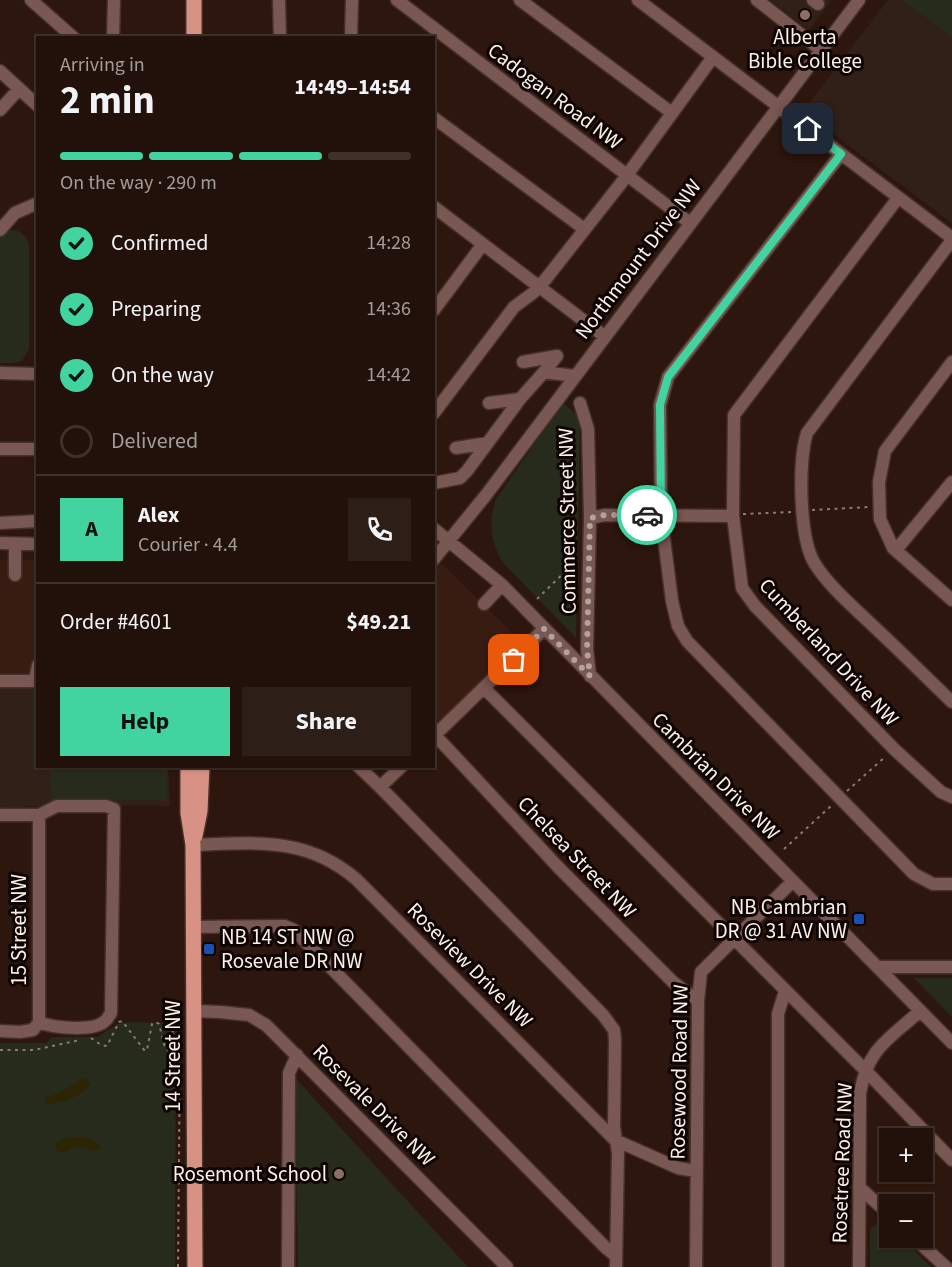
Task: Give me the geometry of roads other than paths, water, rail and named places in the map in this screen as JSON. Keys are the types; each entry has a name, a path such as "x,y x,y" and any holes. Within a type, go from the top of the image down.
{"main road":[{"path":"194,0 194,36"},
{"name":"14 Street NW","path":"188,768 188,813 193,845 195,1267"},
{"name":"14 Street NW","path":"193,845 200,811 201,768"}],"street":[{"path":"31,0 72,36"},
{"path":"113,36 114,0"},
{"path":"279,0 280,36"},
{"path":"351,36 352,0"},
{"name":"Cadogan Road NW","path":"397,0 690,223"},
{"path":"520,0 672,113"},
{"path":"638,0 952,239 807,433 802,449 804,526 809,550 815,564 837,591 952,702"},
{"path":"757,0 821,50"},
{"name":"Northmount Drive NW","path":"435,558 486,495 859,0"},
{"path":"435,412 514,307 539,286 627,175 713,57"},
{"path":"0,71 36,104"},
{"path":"0,110 19,89"},
{"path":"435,119 584,228"},
{"path":"841,154 668,377 660,405 661,515 672,601 678,626 687,641 914,874 933,884 952,885"},
{"name":"Cumberland Drive NW","path":"898,198 734,414 742,588 755,606 894,749 941,792 952,797"},
{"path":"0,230 15,213 36,204"},
{"path":"435,208 604,336"},
{"path":"435,309 483,244"},
{"path":"435,483 460,478 520,399 558,356 523,362"},
{"path":"952,362 885,451 879,482 880,519 896,550 952,600"},
{"path":"544,372 574,376"},
{"path":"0,373 36,374"},
{"path":"489,403 520,399"},
{"name":"Commerce Street NW","path":"580,403 588,429 590,518 587,650 590,676"},
{"path":"456,448 488,443"},
{"path":"0,449 36,448"},
{"path":"896,550 952,482"},
{"path":"590,518 605,515 737,515"},
{"path":"0,524 36,521"},
{"path":"435,530 448,541"},
{"path":"435,541 448,541"},
{"name":"Cambrian Drive NW","path":"448,541 502,585 952,1043"},
{"path":"0,543 36,544"},
{"path":"15,544 15,575"},
{"path":"484,604 502,585"},
{"path":"435,734 544,629"},
{"path":"0,681 35,681 36,676"},
{"path":"484,688 952,1160"},
{"name":"Chelsea Street NW","path":"435,736 559,868 673,982 698,1001"},
{"path":"360,768 611,1023 615,1040 615,1140 618,1153 616,1261"},
{"path":"380,787 400,768"},
{"path":"0,815 39,815 57,806 106,806 114,809 111,1012 105,1022 96,1026 50,1027 39,1022 33,1030 0,1031"},
{"name":"15 Street NW","path":"39,815 39,1022"},
{"name":"Roseview Drive NW","path":"193,845 288,845 321,855 340,865 615,1140 678,1168 696,1171"},
{"name":"Rosewood Road NW","path":"696,1267 698,1001 701,972 793,881"},
{"path":"194,927 285,926 294,930 605,1247 616,1261"},
{"path":"877,966 952,967"},
{"path":"778,1267 778,1014 785,991"},
{"name":"Rosevale Drive NW","path":"194,1011 249,1015 266,1025 507,1267"},
{"name":"Rosetree Road NW","path":"859,1267 860,1093 865,1070 870,1058 878,1048 920,1011"},
{"path":"288,1267 289,1073 297,1055"},
{"path":"859,1187 879,1205"},
{"path":"925,1248 946,1267"}],"place":[{"name":"Alberta Bible College","path":"805,15"},
{"name":"NB Cambrian DR @ 31 AV NW","path":"859,919"},
{"name":"NB 14 ST NW @ Rosevale DR NW","path":"209,949"},
{"name":"Rosemont School","path":"339,1174"}]}
